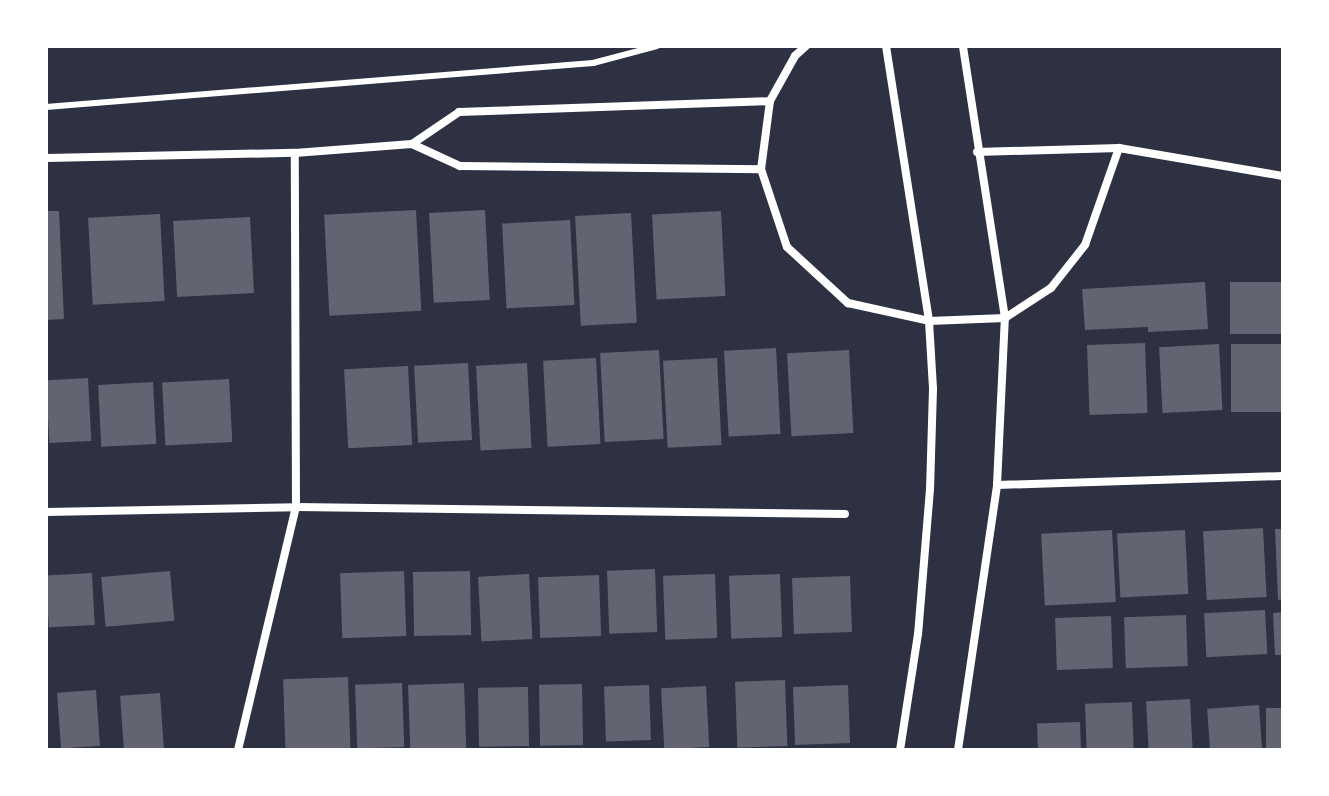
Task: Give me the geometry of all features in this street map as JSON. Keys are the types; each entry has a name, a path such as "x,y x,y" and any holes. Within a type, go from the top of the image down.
{"street":[{"path":"806,46 795,56 770,101 761,169 787,247 848,303 929,321 1005,318 1051,288 1085,245 1119,148"},
{"path":"886,46 929,321 933,389 930,489 918,634 900,750"},
{"path":"958,750 997,485 1005,318 963,46"},
{"path":"412,144 459,112 770,101"},
{"path":"46,158 295,153 412,144 460,166 761,169"},
{"path":"977,152 1119,148 1283,176"},
{"path":"238,750 296,507 295,153"},
{"path":"997,485 1283,476"},
{"path":"46,512 296,507 845,514"}],"lane":[{"path":"46,107 593,63 657,46"}],"building":[{"path":"416,210 421,311 329,316 324,215"},
{"path":"485,210 490,300 434,303 429,213"},
{"path":"46,211 59,211 64,319 46,320"},
{"path":"721,211 725,296 657,299 652,215"},
{"path":"631,213 637,323 581,326 575,216"},
{"path":"160,214 165,301 93,305 88,218"},
{"path":"250,217 254,293 177,297 173,221"},
{"path":"570,220 574,305 507,308 502,224"},
{"path":"1205,282 1208,329 1148,332 1148,327 1085,330 1082,289"},
{"path":"1230,282 1283,282 1283,334 1230,334"},
{"path":"1145,343 1147,413 1089,415 1087,345"},
{"path":"1219,344 1222,410 1163,413 1159,347"},
{"path":"1231,344 1283,344 1283,412 1231,412"},
{"path":"776,348 781,434 729,437 724,351"},
{"path":"659,350 664,439 605,442 600,353"},
{"path":"849,350 853,433 791,436 787,353"},
{"path":"596,358 601,444 548,447 543,361"},
{"path":"717,358 722,445 668,448 663,361"},
{"path":"468,363 472,440 418,443 414,366"},
{"path":"527,363 531,448 481,451 476,366"},
{"path":"408,366 412,445 348,448 344,369"},
{"path":"88,378 91,441 49,443 46,380"},
{"path":"229,379 232,442 165,445 162,383"},
{"path":"153,382 156,444 101,447 98,385"},
{"path":"1263,528 1267,597 1207,600 1203,531"},
{"path":"1275,529 1283,529 1283,599 1278,600"},
{"path":"1112,530 1116,602 1045,606 1041,534"},
{"path":"1185,530 1188,594 1120,597 1117,534"},
{"path":"655,569 657,632 609,634 607,571"},
{"path":"170,571 174,621 106,627 101,577"},
{"path":"404,571 406,636 342,638 340,573"},
{"path":"470,571 471,635 414,636 413,572"},
{"path":"92,573 95,625 49,627 46,575"},
{"path":"529,574 532,639 481,642 478,577"},
{"path":"715,574 717,638 665,640 663,576"},
{"path":"780,574 782,637 731,639 729,576"},
{"path":"599,575 601,636 540,638 538,577"},
{"path":"850,576 852,632 794,634 792,578"},
{"path":"1265,610 1267,654 1206,657 1204,613"},
{"path":"1283,612 1283,655 1275,655 1273,613"},
{"path":"1186,615 1188,666 1126,668 1124,617"},
{"path":"1111,616 1113,668 1057,670 1055,618"},
{"path":"348,677 351,750 286,750 283,679"},
{"path":"785,680 787,746 737,748 735,682"},
{"path":"402,683 404,747 357,749 355,685"},
{"path":"464,683 466,750 410,750 408,685"},
{"path":"582,684 583,745 540,746 539,685"},
{"path":"649,685 651,740 606,742 604,687"},
{"path":"848,685 850,743 795,745 793,687"},
{"path":"706,686 709,747 664,749 661,688"},
{"path":"528,687 529,746 479,747 478,688"},
{"path":"96,690 100,746 61,749 57,693"},
{"path":"160,693 164,750 124,750 120,696"},
{"path":"1190,699 1193,750 1149,750 1146,701"},
{"path":"1132,702 1134,750 1087,750 1085,704"},
{"path":"1259,705 1262,750 1210,750 1207,709"},
{"path":"1266,708 1283,708 1283,750 1266,750"},
{"path":"1080,722 1081,750 1038,750 1037,724"}]}
